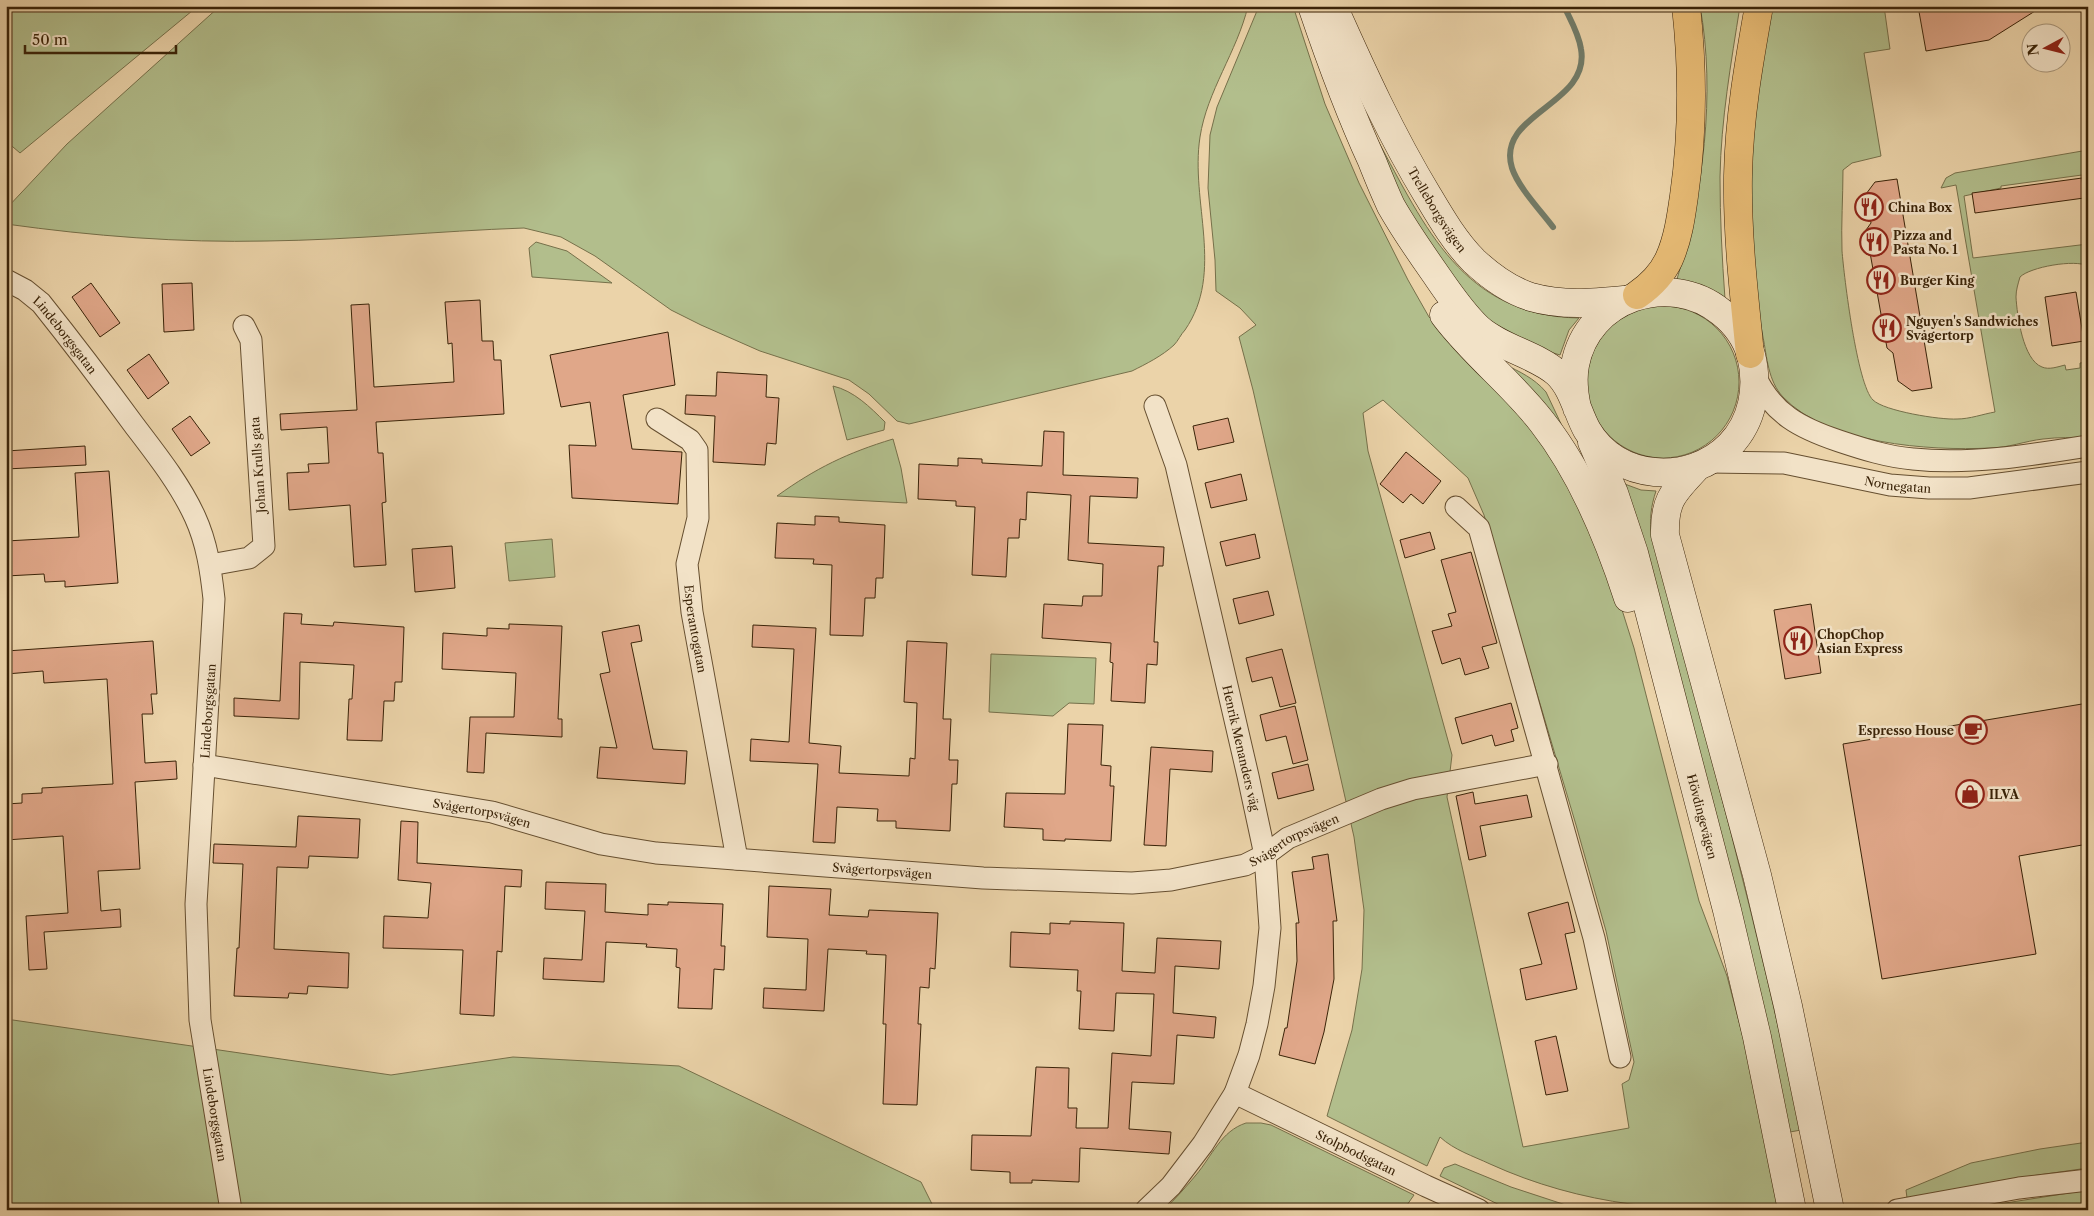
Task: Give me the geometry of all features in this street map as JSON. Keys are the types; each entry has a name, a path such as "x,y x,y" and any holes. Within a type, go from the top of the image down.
{"highway":[{"path":"1631,297 1656,279 1669,259 1676,241 1687,177 1691,126 1691,55 1686,6"},
{"path":"1753,365 1741,259 1738,175 1744,98 1759,6"}],"street":[{"path":"1312,6 1340,84 1414,263 1443,313 1470,347 1541,421 1562,450 1578,478 1616,561 1681,737"},
{"name":"Trelleborgsvägen","path":"1333,6 1370,90 1402,153 1443,222 1472,259 1491,276 1511,289 1549,302 1571,304 1668,291 1684,293 1712,305 1736,326 1753,365"},
{"path":"1392,206 1448,292 1479,329 1556,372 1566,384 1582,419 1598,445 1612,457 1627,466 1662,474 1680,472 1703,464 1723,452 1735,440 1745,425 1751,409 1755,393 1753,365"},
{"name":"Lindeborgsgatan","path":"6,280 25,290 41,303 156,455 185,498 195,518 203,538 210,565 214,599 196,904 200,1020 231,1210"},
{"path":"1582,419 1573,379 1577,358 1584,338 1602,316 1631,297"},
{"name":"Johan Krulls gata","path":"210,565 249,558 264,546 251,340 244,326"},
{"name":"Nornegatan","path":"1753,365 1763,393 1796,423 1820,435 1876,453 1911,459 1944,461 2016,456 2088,446"},
{"name":"Henrik Menanders väg","path":"1146,1210 1171,1186 1203,1144 1236,1093 1257,1024 1268,962 1270,928 1265,855 1176,465 1155,406"},
{"name":"Esperantogatan","path":"657,419 690,440 697,450 698,518 687,564 692,612 736,859"},
{"name":"Hövdingevägen","path":"1582,419 1614,493 1634,553 1727,910 1755,1028 1792,1210"},
{"name":"Nornegatan","path":"1703,464 1784,463 1890,485 1929,488 1968,488 2088,472"},
{"path":"1703,464 1678,488 1668,502 1665,535 1757,875 1788,1006 1830,1210"},
{"path":"1456,507 1479,528 1594,938 1620,1057"},
{"name":"Svågertorpsvägen","path":"204,765 492,812 601,844 656,853 983,878 1132,883 1171,880 1245,865 1265,855 1288,838 1381,799 1413,789 1546,764"},
{"name":"Stolpbodsgatan","path":"1236,1093 1479,1210"},
{"path":"1897,1210 2019,1188 2088,1180"}],"green space":[{"path":"6,6 198,6 20,153 6,141"},
{"path":"220,6 1248,6 1237,39 1215,87 1200,137 1198,162 1204,236 1205,261 1203,285 1197,308 1185,330 1175,343 1159,356 1132,371 909,424 897,421 869,394 849,380 760,351 701,325 671,310 595,256 561,237 524,228 331,239 202,241 136,238 6,224 6,209 67,144"},
{"path":"1259,6 1293,6 1325,104 1359,183 1429,317 1516,408 1546,448 1575,494 1612,578 1634,648 1699,901 1727,976 1744,1041 1777,1205 1740,1208 1667,1208 1595,1198 1524,1178 1451,1146 1440,1137 1427,1166 1327,1116 1352,1030 1362,969 1364,910 1354,837 1253,390 1239,337 1256,325 1240,308 1216,291 1208,188 1210,135 1217,107","holes":["1383,400 1468,478 1484,515 1576,825 1606,931 1634,1062 1629,1080 1622,1084 1629,1128 1523,1147 1447,797 1452,755 1368,451 1363,413"]},
{"path":"1700,6 1740,6 1722,134 1720,177 1725,299 1709,288 1677,279 1694,213 1700,178 1707,109 1705,40"},
{"path":"1771,6 1884,6 1890,49 1864,53 1881,156 1852,163 1843,170 1842,231 1845,283 1857,353 1867,390 1873,400 1879,404 1913,414 1949,419 1967,418 1995,412 1956,185 1941,188 1946,178 1955,173 2088,150 2088,177 2082,178 2082,175 2001,186 2001,188 1964,196 1973,258 2088,244 2088,266 2073,263 2053,265 2025,273 2020,277 2016,297 2022,336 2035,363 2047,368 2065,365 2066,370 2080,368 2080,363 2088,362 2088,437 2049,438 1997,448 1965,449 1909,446 1852,435 1825,425 1802,413 1778,391 1769,368 1758,309 1750,226 1750,170 1754,115"},
{"path":"1377,139 1412,204 1431,234 1453,261 1477,284 1505,302 1539,313 1579,318 1569,330 1560,355 1527,345 1504,333 1465,300 1395,189"},
{"path":"536,242 567,251 612,283 532,277 529,248"},
{"path":"1663,306 1692,312 1717,328 1733,353 1739,382 1733,411 1717,436 1692,452 1663,458 1634,452 1609,436 1593,411 1587,382 1593,353 1609,328 1634,312"},
{"path":"1504,364 1532,379 1546,392 1571,445"},
{"path":"833,386 841,388 867,405 885,422 884,430 847,440"},
{"path":"893,439 901,468 907,503 777,496 832,462"},
{"path":"1622,483 1641,490 1656,491 1651,513 1652,536 1749,906 1801,1130 1790,1132"},
{"path":"552,539 555,577 509,581 505,543"},
{"path":"991,654 1096,658 1094,704 1069,703 1053,716 989,712"},
{"path":"6,1019 391,1075 513,1057 679,1066 921,1182 935,1210 6,1210"},
{"path":"1246,1123 1271,1125 1414,1195 1407,1205 1398,1210 1321,1208 1164,1210 1196,1175 1223,1138 1237,1127"},
{"path":"2088,1142 2088,1168 2010,1179 1907,1198 1906,1190 1971,1163 2040,1149"},
{"path":"1455,1164 1511,1187 1581,1210 1510,1210 1440,1176 1444,1168"},
{"path":"2088,1190 2088,1210 1961,1210"}],"building":[{"path":"1918,6 2043,6 1989,40 1926,51"},
{"path":"2082,178 2084,198 1975,213 1972,193"},
{"path":"1897,179 1932,388 1912,391 1898,381 1893,353 1887,348 1866,230 1871,223 1866,194 1875,182"},
{"path":"91,283 120,323 100,337 72,297"},
{"path":"192,283 194,330 164,332 162,284"},
{"path":"2076,292 2084,341 2052,346 2045,297"},
{"path":"480,300 482,341 493,341 494,360 501,360 504,414 376,422 378,453 383,453 386,502 382,503 386,565 354,567 350,505 289,510 287,473 309,472 308,464 329,463 327,427 281,430 280,414 357,410 351,305 369,304 374,387 454,382 452,343 448,344 445,302"},
{"path":"668,332 675,385 623,395 632,449 682,452 678,504 572,498 569,445 596,446 590,402 561,407 550,355"},
{"path":"149,354 169,383 148,399 127,370"},
{"path":"717,372 767,375 766,397 779,398 776,444 767,443 765,465 713,462 715,416 685,414 686,395 716,396"},
{"path":"190,416 210,443 191,456 172,429"},
{"path":"1228,418 1234,442 1198,450 1193,426"},
{"path":"1044,431 1064,432 1063,475 1138,478 1137,498 1090,496 1088,543 1164,547 1163,566 1158,566 1154,642 1158,642 1157,665 1147,664 1145,703 1111,701 1113,663 1110,662 1111,643 1042,638 1044,604 1082,606 1083,596 1102,596 1103,564 1068,560 1071,495 1027,492 1026,520 1020,519 1019,538 1008,538 1006,577 972,575 975,507 956,506 956,501 918,499 919,464 958,466 958,458 982,459 982,463 1042,466"},
{"path":"85,446 86,465 6,469 6,451"},
{"path":"1406,452 1441,481 1423,504 1411,494 1403,503 1380,484"},
{"path":"109,471 118,583 65,587 65,581 45,582 44,574 6,576 6,541 79,537 75,473"},
{"path":"1241,474 1247,500 1211,508 1205,483"},
{"path":"815,516 839,517 839,522 885,525 883,578 876,578 875,598 865,598 863,636 830,635 832,565 813,564 814,559 775,558 777,523 815,525"},
{"path":"1430,532 1435,549 1405,558 1400,540"},
{"path":"1255,534 1260,558 1226,566 1220,542"},
{"path":"452,546 455,588 415,592 412,549"},
{"path":"1471,552 1497,643 1482,647 1489,668 1465,675 1460,658 1442,664 1432,631 1452,626 1448,614 1456,612 1441,560"},
{"path":"1268,591 1274,615 1239,624 1233,599"},
{"name":"ChopChop Asian Express","path":"1811,604 1821,673 1785,679 1774,610"},
{"path":"284,613 302,614 301,624 333,626 334,622 404,627 402,682 395,682 394,701 384,701 382,741 347,740 349,699 352,699 354,665 300,662 299,719 234,716 234,698 280,701"},
{"path":"509,624 562,626 558,719 562,719 562,737 486,733 484,773 467,772 470,717 514,717 516,673 442,669 443,633 487,636 487,628 509,629"},
{"path":"639,625 642,641 631,643 653,749 687,751 685,784 597,778 600,747 617,748 600,674 610,672 602,632"},
{"path":"753,625 816,628 809,743 841,746 839,773 909,776 910,758 915,759 917,703 904,702 907,641 947,643 943,719 951,719 949,760 958,760 957,784 952,784 950,831 896,828 896,821 877,821 878,809 837,807 835,843 813,842 818,764 750,761 751,739 789,742 794,649 752,647"},
{"path":"153,641 157,694 151,694 153,714 142,714 145,763 176,761 177,779 135,782 140,869 98,871 101,911 120,909 121,927 44,932 47,969 29,970 26,916 68,913 63,836 6,840 6,804 22,803 22,794 42,793 42,788 113,784 107,679 44,683 43,671 6,674 6,651"},
{"path":"1282,649 1296,703 1280,707 1272,677 1252,682 1246,658"},
{"path":"1511,703 1518,728 1511,730 1514,741 1495,746 1492,735 1462,744 1455,718"},
{"name":"ILVA","path":"2088,703 2088,844 2019,856 2036,954 1882,979 1843,744"},
{"path":"1295,706 1308,760 1293,764 1286,736 1266,741 1260,715"},
{"path":"1068,724 1103,725 1101,765 1111,766 1110,786 1114,786 1111,841 1043,840 1043,829 1004,827 1006,793 1065,794"},
{"path":"1151,747 1213,751 1212,772 1170,769 1166,846 1144,845"},
{"path":"1308,764 1314,790 1278,799 1272,773"},
{"path":"1473,792 1475,804 1527,795 1532,817 1480,826 1486,856 1469,860 1456,796"},
{"path":"298,816 360,819 358,858 309,856 308,868 277,867 274,949 349,953 348,988 308,986 307,994 289,993 288,998 234,996 237,948 239,948 243,864 213,863 214,844 296,847"},
{"path":"401,821 418,822 417,863 522,870 521,887 505,886 502,952 497,951 494,1016 460,1014 463,950 383,948 384,916 428,918 431,883 398,880"},
{"path":"1328,854 1337,921 1333,921 1334,979 1324,1032 1315,1064 1279,1055 1285,1028 1287,1028 1297,961 1296,923 1299,923 1292,872 1314,869 1312,857"},
{"path":"546,882 606,884 605,912 648,915 648,904 668,905 668,902 723,904 721,946 725,946 724,970 714,969 712,1009 678,1008 680,968 676,967 677,949 646,947 647,944 606,942 604,982 543,979 544,958 582,960 585,911 545,909"},
{"path":"769,886 831,889 829,915 868,917 869,910 938,913 935,969 930,968 929,988 920,987 918,1024 921,1024 917,1105 883,1104 886,1024 883,1024 886,955 866,954 867,951 828,949 824,1011 763,1008 764,988 806,990 808,939 767,937"},
{"path":"1568,902 1575,932 1565,934 1577,989 1526,1000 1520,969 1542,964 1528,913"},
{"path":"1070,921 1124,923 1122,971 1155,973 1157,938 1221,941 1219,969 1175,966 1173,1013 1216,1017 1214,1038 1177,1035 1174,1084 1132,1082 1129,1129 1171,1132 1169,1154 1080,1148 1079,1182 1032,1180 1032,1183 1010,1183 1010,1172 971,1170 972,1135 1031,1136 1036,1067 1069,1068 1068,1108 1077,1108 1076,1128 1108,1128 1112,1053 1151,1056 1154,994 1116,993 1114,1031 1079,1029 1081,991 1077,991 1078,970 1010,967 1011,932 1050,934 1050,923 1070,924"},
{"path":"1556,1036 1568,1091 1546,1095 1535,1041"}],"waterway":[{"path":"1553,227 1524,191 1515,175 1512,168 1510,149 1517,134 1529,121 1559,97 1572,83 1580,68 1580,43 1564,6"}],"place":[{"name":"China Box","path":"1869,207"},
{"name":"Pizza and Pasta No. 1","path":"1874,242"},
{"name":"Burger King","path":"1881,280"},
{"name":"Nguyen's Sandwiches Svågertorp","path":"1887,328"},
{"name":"ChopChop Asian Express","path":"1798,641"},
{"name":"Espresso House","path":"1973,730"},
{"name":"ILVA","path":"1970,794"}]}
